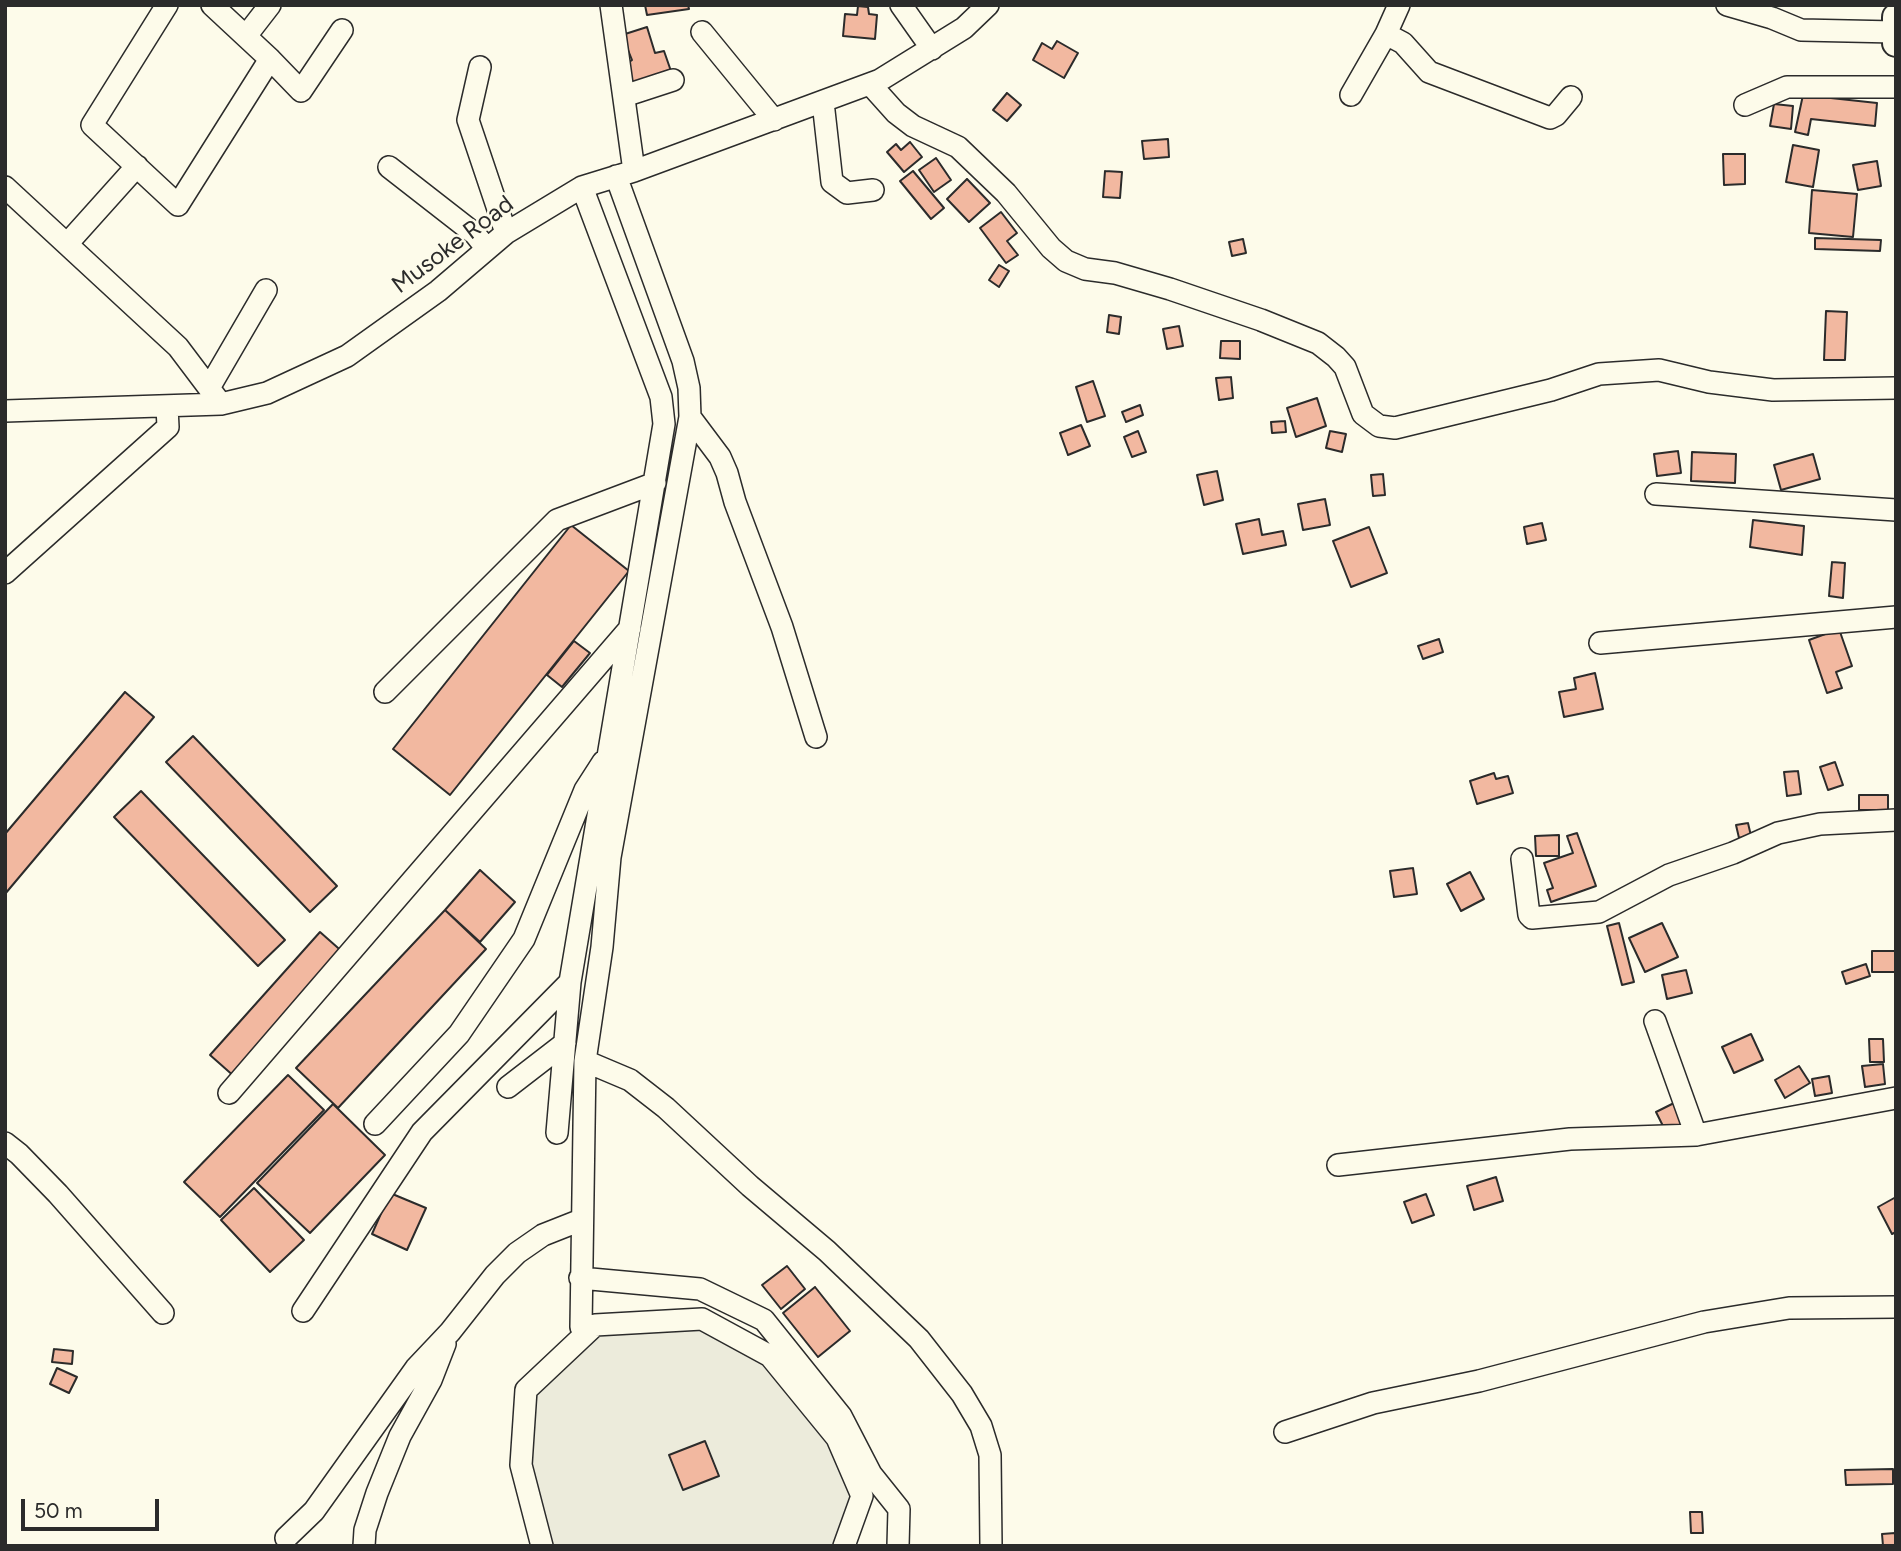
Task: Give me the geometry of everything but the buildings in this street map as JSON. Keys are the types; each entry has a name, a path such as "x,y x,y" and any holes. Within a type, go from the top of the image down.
{"main road":[{"path":"1896,17 1896,43"}],"street":[{"path":"167,5 92,125 178,205 270,59"},
{"path":"212,5 301,92 342,30"},
{"path":"246,36 270,5"},
{"path":"581,1327 585,1060 602,947 610,857 690,417 689,388 683,361 625,173 624,96 611,5"},
{"path":"901,5 932,49"},
{"name":"Musoke Road","path":"5,411 167,407 215,396 267,393 347,356 438,291 506,233 582,187 870,84 964,28 988,5"},
{"path":"1351,94 1386,34 1399,5"},
{"path":"1727,5 1801,30 1895,32"},
{"path":"702,32 774,120"},
{"path":"1386,34 1402,43 1430,72 1550,118 1556,115 1571,97"},
{"path":"480,67 468,120 506,233"},
{"path":"624,96 673,80"},
{"path":"870,84 905,120 958,147 1006,193 1066,261 1084,269 1115,273 1170,289 1318,343 1345,368 1363,414 1380,426 1395,428 1540,393 1599,374 1659,370 1709,382 1773,390 1896,388"},
{"path":"1745,105 1787,87 1896,87"},
{"path":"823,102 832,182 848,193 873,190"},
{"path":"67,244 136,166"},
{"path":"389,167 475,234 487,249"},
{"path":"5,187 178,347 215,396 266,290"},
{"path":"557,1133 570,982 664,424 661,397 582,187"},
{"path":"5,573 168,427 167,407"},
{"path":"690,417 712,444 724,465 735,502 782,627 816,737"},
{"path":"385,692 557,520 654,483"},
{"path":"1656,495 1896,510"},
{"path":"1601,643 1896,617"},
{"path":"229,1093 631,627"},
{"path":"375,1124 459,1034 524,939 585,790 610,751"},
{"path":"1522,859 1528,915 1532,918 1599,912 1670,874 1732,853 1778,833 1820,824 1896,820"},
{"path":"303,1311 422,1132 570,982"},
{"path":"1655,1021 1696,1135"},
{"path":"508,1087 565,1043"},
{"path":"585,1060 630,1080 666,1108 750,1186 827,1251 919,1339 962,1394 981,1426 990,1455 991,1546"},
{"path":"1338,1165 1570,1139 1696,1135 1896,1098"},
{"path":"5,1143 58,1194 163,1313"},
{"path":"286,1538 314,1511 416,1368 450,1332 495,1275 517,1253 543,1235 581,1220"},
{"path":"580,1278 700,1289 764,1321 841,1416 871,1474 899,1509 898,1546"},
{"path":"1285,1432 1373,1403 1479,1381 1704,1322 1789,1308 1896,1307"},
{"path":"542,1546 521,1465 526,1390 595,1325 702,1319 770,1356 837,1438 862,1496 844,1546"},
{"path":"364,1546 365,1530 390,1459 431,1380 450,1332"}],"shaded area":[{"path":"702,1319 770,1356 837,1438 862,1496 844,1546 542,1546 521,1465 526,1390 595,1325"}]}
